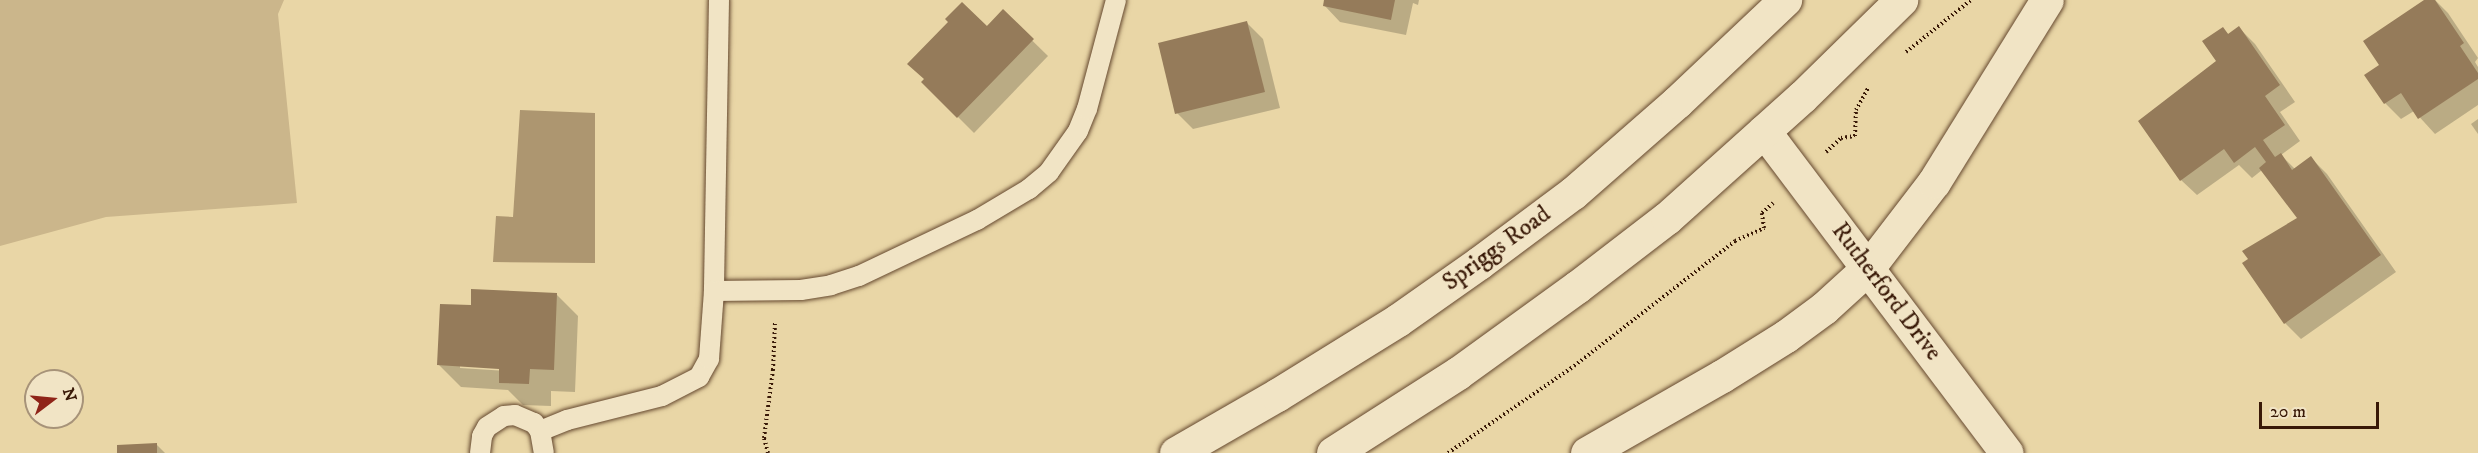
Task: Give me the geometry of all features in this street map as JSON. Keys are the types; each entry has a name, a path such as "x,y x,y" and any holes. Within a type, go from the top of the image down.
{"main road":[{"name":"Spriggs Road","path":"1176,453 1277,395 1398,320 1488,256 1581,186 1677,102 1785,0"},
{"path":"1333,453 1458,373 1578,287 1667,218 1764,131 1901,0"},
{"path":"1587,453 1722,376 1786,336 1824,308 1868,268 1935,182 2047,0"},
{"name":"Rutherford Drive","path":"1764,131 2007,453"}],"lane":[{"path":"540,431 567,420 662,396 699,377 709,359 714,291 719,0"},
{"path":"714,291 801,290 831,285 859,276 977,220 1029,189 1049,172 1078,131 1087,110 1116,0"},
{"path":"480,453 482,435 488,427 504,416 524,418 540,431 544,453"}],"path":[{"path":"1898,59 1971,0"},
{"path":"1841,138 1855,136 1855,117 1859,102 1876,80"},
{"path":"1448,453 1574,366 1735,241 1764,228 1762,213"},
{"path":"768,453 764,438 773,370 775,321"}],"shaded area":[{"path":"0,0 284,0 278,14 297,203 106,217 0,246"},
{"path":"520,110 595,113 595,263 493,262 496,216 513,217"}],"building":[{"path":"1324,0 1395,0 1391,20 1323,6"},
{"path":"2424,0 2435,0 2464,43 2460,46 2478,73 2478,79 2418,119 2401,93 2384,104 2364,75 2379,65 2363,41"},
{"path":"962,2 987,26 1003,9 1034,39 957,118 921,82 924,79 907,64 948,22 945,19"},
{"path":"1247,21 1265,92 1175,114 1158,43"},
{"path":"2239,26 2280,85 2265,96 2285,125 2263,140 2275,157 2281,153 2292,170 2311,156 2381,255 2284,324 2242,263 2248,259 2242,251 2297,218 2259,168 2266,162 2255,147 2234,163 2224,149 2180,181 2138,121 2216,61 2202,41 2223,27 2228,34"},
{"path":"471,289 557,293 554,370 530,369 529,384 499,383 499,369 437,365 440,304 471,305"},
{"path":"157,443 157,453 117,453 117,445"}]}
